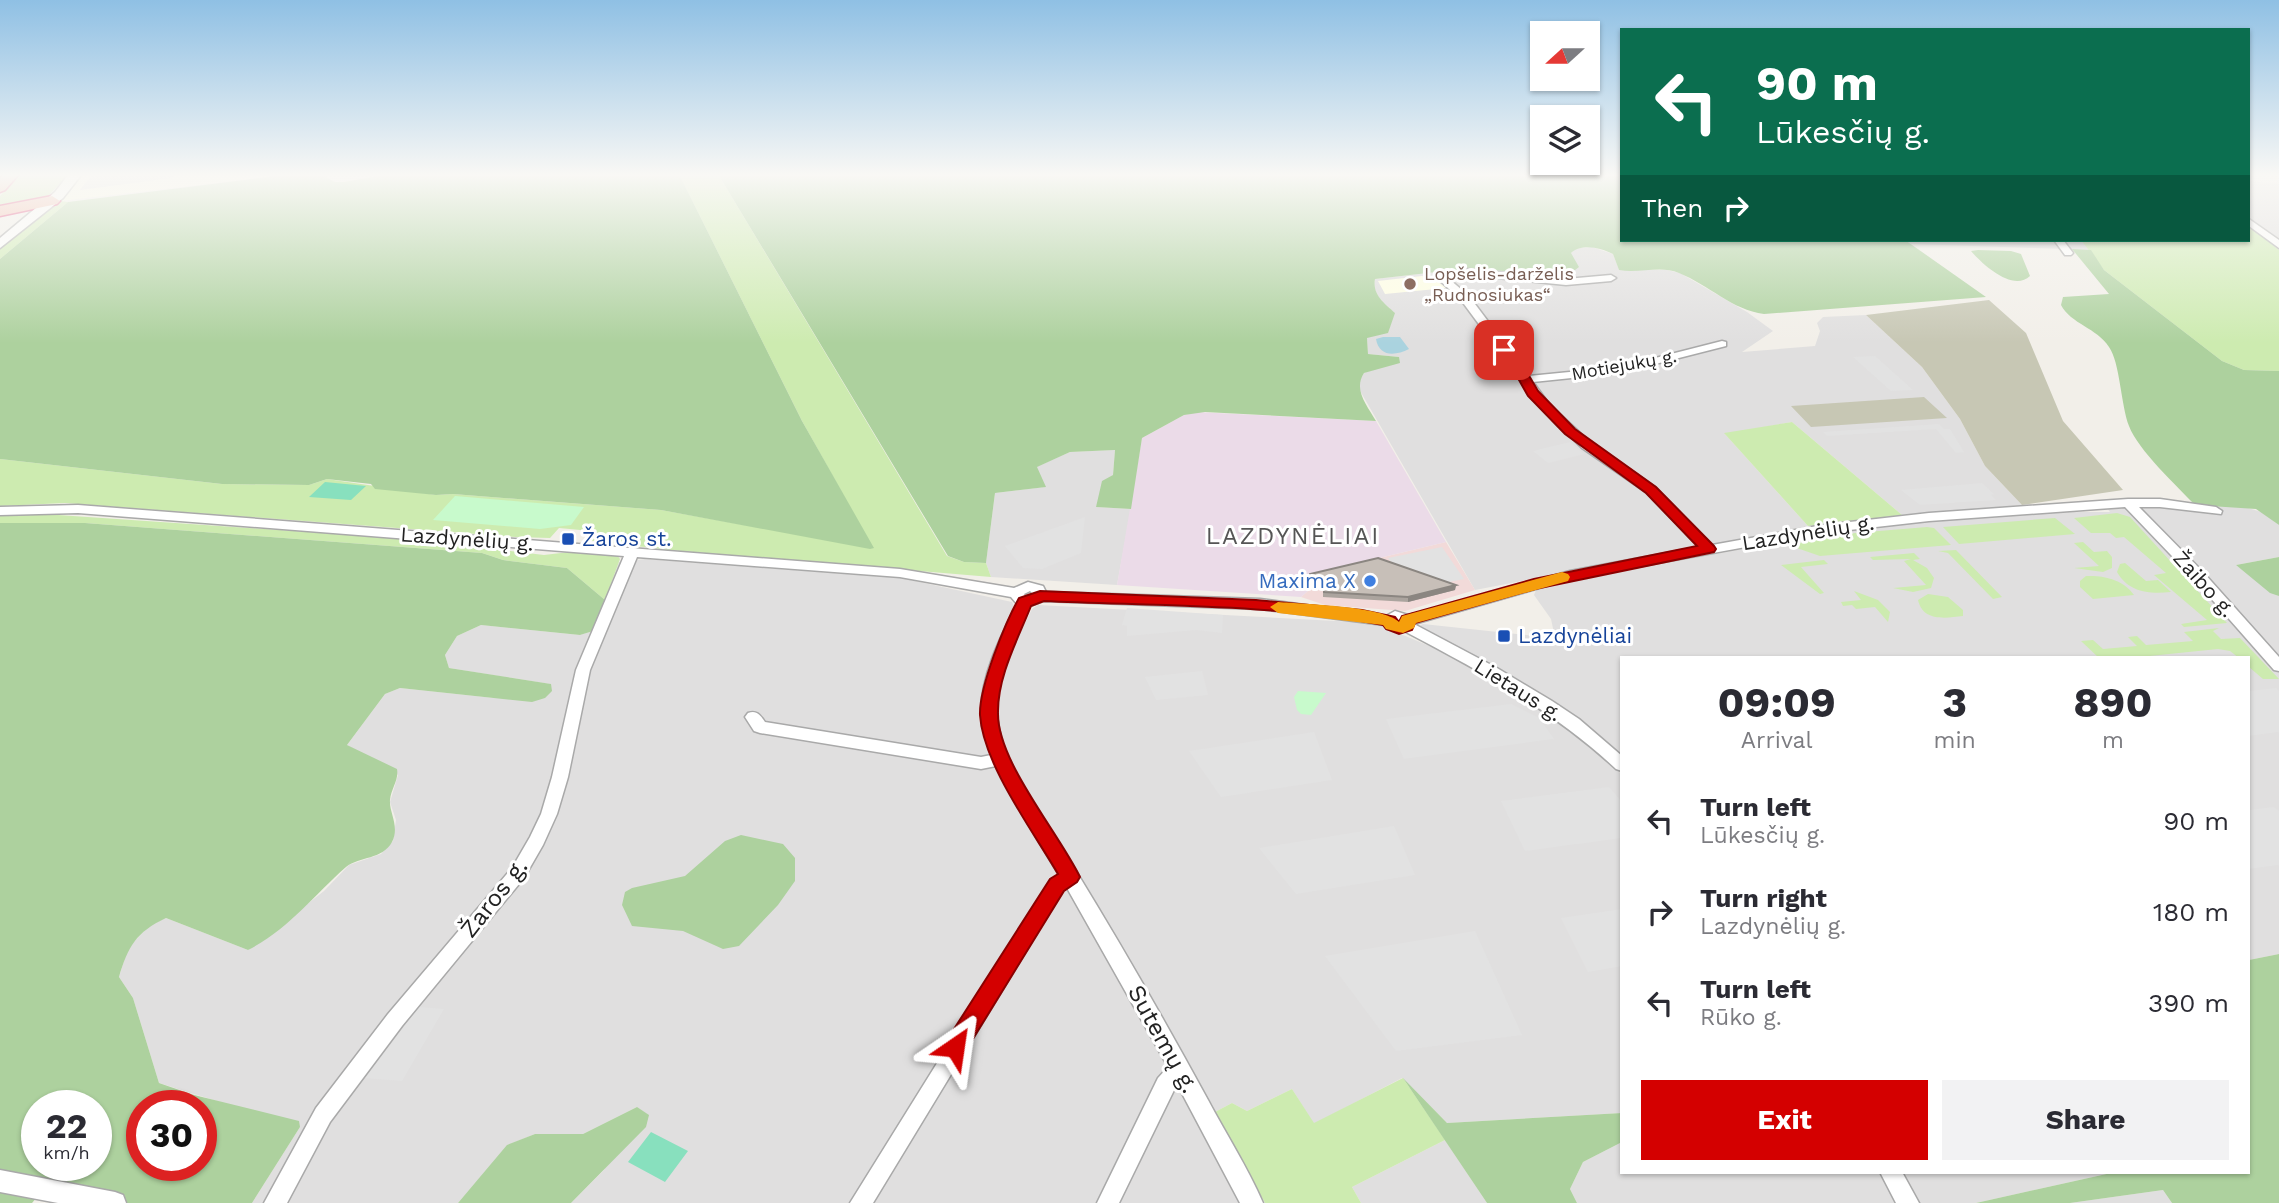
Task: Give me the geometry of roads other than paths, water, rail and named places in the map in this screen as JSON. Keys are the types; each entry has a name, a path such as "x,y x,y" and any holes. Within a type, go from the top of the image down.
{"street":[{"path":"0,244 17,230"},
{"path":"2260,230 2279,245"},
{"path":"2060,242 2068,253"},
{"path":"1611,278 1566,282 1467,272 1442,278 1465,298 1520,370 1532,393 1570,432 1651,490 1709,549"},
{"name":"Motiejukų g.","path":"1525,380 1620,370 1722,344"},
{"name":"Lazdynėlių g.","path":"0,511 78,509 900,573 1027,597 1256,605 1362,615 1389,621 1395,627 1570,575 1823,529 1929,517 2128,503 2160,503 2216,511"},
{"name":"Žaibo g.","path":"2128,503 2198,575 2279,666"},
{"name":"Žaros g.","path":"275,1203 323,1115 395,1020 518,873 537,840 549,814 560,777 583,670 632,552"},
{"name":"Sutemų g.","path":"1027,597 997,671 991,694 989,714 1000,759 1181,1071 1252,1203"},
{"name":"Lietaus g.","path":"1407,623 1514,685 1588,734 1620,763"},
{"path":"753,717 760,727 981,763 1000,759"},
{"path":"861,1203 1057,885 1070,877"},
{"path":"1108,1203 1165,1085 1171,1076 1181,1071"},
{"path":"1891,1174 1908,1203"},
{"path":"0,1181 115,1203"}],"water":[{"path":"1400,337 1409,349 1393,354 1384,352 1376,339"}],"place":[{"name":"Lopšelis-darželis „Rudnosiukas“","path":"1410,284"},
{"name":"Žaros st.","path":"568,539"},
{"name":"Maxima X","path":"1370,581"},
{"name":"Lazdynėliai","path":"1504,636"}],"district":[{"name":"LAZDYNĖLIAI","path":"1293,536"}]}
